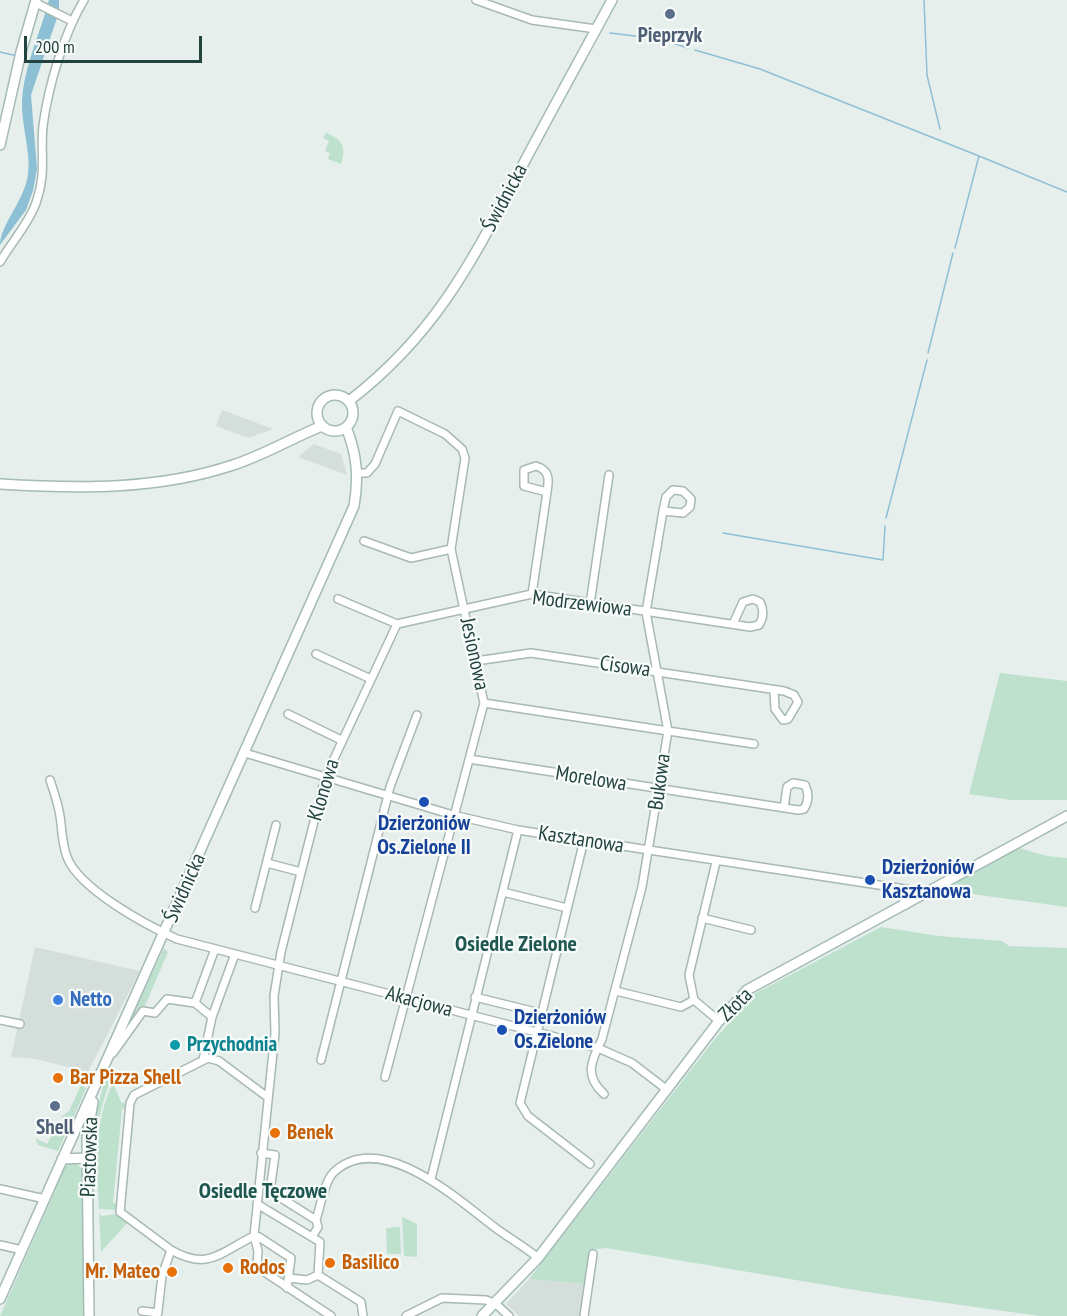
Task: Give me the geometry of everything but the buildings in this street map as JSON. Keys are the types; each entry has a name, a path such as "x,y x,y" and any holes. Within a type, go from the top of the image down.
{"street":[{"path":"0,262 35,206 44,172 43,128 46,107 72,21 84,0"},
{"path":"476,0 532,20 596,29"},
{"name":"Świdnicka","path":"351,404 423,333 465,273 612,0"},
{"path":"0,145 20,56 39,3 72,21"},
{"path":"339,395 351,404 352,420 343,429 334,431 320,422 317,407 327,396 339,395"},
{"name":"Jesionowa","path":"358,474 367,472 375,464 398,411 445,434 462,449 465,465 451,549 484,704 385,1077"},
{"path":"0,484 99,487 158,482 233,465 286,441 320,422"},
{"name":"Świdnicka","path":"0,1299 350,516 357,490 358,474 356,461 343,429"},
{"path":"532,594 547,492 549,476 536,466 524,470 524,486 547,492"},
{"path":"590,604 609,475"},
{"name":"Bukowa","path":"604,1094 593,1084 591,1078 616,991 650,851 668,731 646,612 663,511"},
{"path":"364,541 411,558 451,549"},
{"name":"Modrzewiowa","path":"397,624 532,594 750,627 759,625 764,614 760,602 753,598 743,602 733,624"},
{"path":"338,599 397,624"},
{"name":"Klonowa","path":"266,1096 274,1033 272,1013 278,965 325,778 397,624"},
{"name":"Cisowa","path":"476,661 531,653 789,692 797,698 797,706 788,720 783,720 777,714 774,690"},
{"path":"316,654 372,678"},
{"path":"484,704 754,744"},
{"path":"288,714 341,740"},
{"path":"321,1060 388,796 417,715"},
{"name":"Kasztanowa","path":"245,753 453,815 518,830 898,888 923,895"},
{"name":"Morelowa","path":"469,759 784,808 804,809 808,797 805,785 793,783 787,787 784,808"},
{"name":"Akacjowa","path":"50,780 58,806 64,847 72,867 98,891 164,933 215,949 598,1048 632,1063 666,1089"},
{"name":"Złota","path":"482,1316 538,1258 719,1021 753,986 1067,816"},
{"path":"255,908 276,825"},
{"path":"431,1179 518,830"},
{"path":"584,840 540,1013 520,1103 528,1116 590,1164"},
{"path":"716,862 689,975 694,1000 719,1021"},
{"path":"267,863 301,872"},
{"path":"898,888 906,905"},
{"path":"503,892 567,908"},
{"path":"702,918 751,930"},
{"path":"195,1003 215,949"},
{"path":"203,1060 212,1017 236,954"},
{"path":"616,991 681,1007 694,1000"},
{"name":"Akacjowa","path":"475,997 540,1013"},
{"path":"110,1057 143,1011 155,1013 167,999 195,1003 212,1017"},
{"path":"0,1020 20,1024"},
{"path":"254,1236 203,1261 190,1260 171,1250 120,1212 130,1103 134,1095 203,1060 213,1058 219,1060 266,1096 254,1236 258,1251 257,1267 331,1316"},
{"name":"Piastowska","path":"89,1316 87,1137 97,1085"},
{"path":"261,1153 275,1155 270,1191 316,1221"},
{"path":"62,1159 87,1158"},
{"path":"312,1237 318,1227 316,1221 332,1175 357,1159 373,1158 408,1168 431,1179 538,1258"},
{"path":"0,1189 45,1199"},
{"path":"257,1204 320,1242 318,1275"},
{"name":"Piastowska","path":"89,1230 95,1316"},
{"path":"254,1236 291,1258 287,1288"},
{"path":"0,1245 22,1250"},
{"path":"142,1311 158,1314 162,1276 171,1250"},
{"path":"584,1316 593,1254"},
{"path":"289,1278 307,1280 318,1275"},
{"path":"318,1275 361,1302 363,1316"},
{"path":"406,1316 432,1302 448,1299 486,1300 496,1304 509,1316"},
{"name":"Złota","path":"489,1316 496,1304"}],"shaded area":[{"path":"222,410 273,429 248,438 216,426"},
{"path":"314,444 341,454 347,475 298,457"},
{"path":"35,947 140,971 88,1072 36,1059 11,1057"},
{"path":"529,1279 585,1284 580,1316 519,1316 506,1304"}],"green space":[{"path":"326,133 342,144 341,164 328,159 330,153 325,151 329,141 323,138"},
{"path":"1000,673 1067,681 1067,800 1012,800 969,794"},
{"path":"1019,848 1047,856 1067,858 1067,907 943,890"},
{"path":"881,927 939,936 1002,941 1009,946 1067,948 1067,1316 1040,1316 867,1292 606,1248 591,1250 585,1284 529,1279 714,1040 756,993"},
{"path":"164,948 168,952 144,1008 121,1039"},
{"path":"109,1070 113,1075 100,1115 95,1154 95,1182 92,1184 95,1126 100,1098"},
{"path":"82,1083 86,1089 58,1151 38,1145 35,1138 47,1144 57,1127 60,1128 65,1119 61,1117 69,1111"},
{"path":"113,1083 121,1102 127,1104 126,1108 122,1109 113,1203 118,1204 117,1210 99,1209 99,1129"},
{"path":"77,1163 82,1170 85,1254 83,1258 85,1258 87,1316 0,1316 56,1189 54,1187 64,1165"},
{"path":"99,1212 101,1216 116,1214 128,1222 101,1252"},
{"path":"402,1217 417,1224 417,1257 404,1256"},
{"path":"400,1227 401,1254 387,1254 386,1228"}],"water":[{"path":"49,0 59,0 59,12 31,95 37,169 33,191 26,210 0,245 4,229 26,184 28,174 29,165 22,110 23,88"}],"waterway":[{"path":"924,0 927,75 940,129"},
{"path":"610,33 660,39 688,48"},
{"path":"695,50 760,69 979,156"},
{"path":"0,52 17,56"},
{"path":"955,248 979,156 1067,192"},
{"path":"928,353 953,253"},
{"path":"886,518 927,360"},
{"path":"723,533 883,560 885,526"}],"place":[{"name":"Pieprzyk","path":"670,14"},
{"name":"Dzierżoniów Os.Zielone II","path":"424,802"},
{"name":"Dzierżoniów Kasztanowa","path":"870,880"},
{"name":"Netto","path":"58,1000"},
{"name":"Dzierżoniów Os.Zielone","path":"502,1030"},
{"name":"Przychodnia","path":"175,1045"},
{"name":"Bar Pizza Shell","path":"58,1078"},
{"name":"Shell","path":"55,1106"},
{"name":"Benek","path":"275,1133"},
{"name":"Basilico","path":"330,1263"},
{"name":"Rodos","path":"228,1268"},
{"name":"Mr. Mateo","path":"172,1272"}],"district":[{"name":"Osiedle Zielone","path":"516,945"},
{"name":"Osiedle Tęczowe","path":"263,1192"}]}
